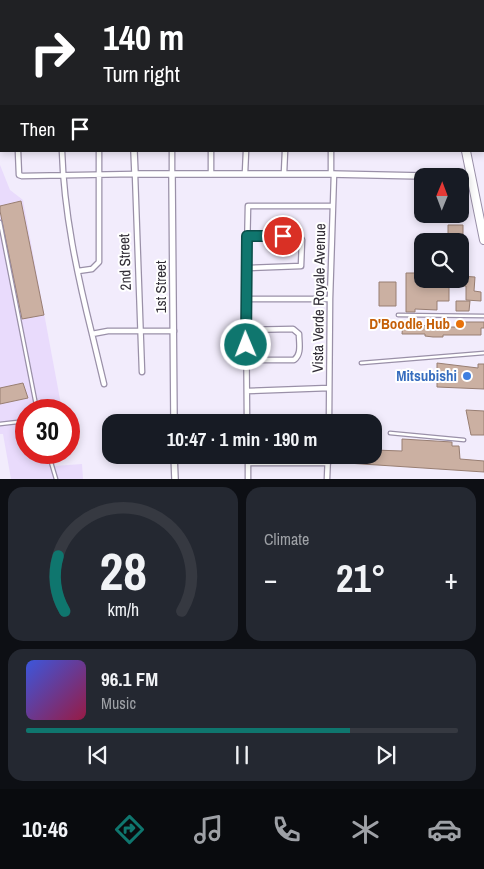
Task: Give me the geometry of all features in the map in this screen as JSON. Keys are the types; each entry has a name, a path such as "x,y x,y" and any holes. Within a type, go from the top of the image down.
{"main road":[{"path":"466,152 471,178 481,211 484,240"}],"street":[{"path":"18,152 19,176 63,177 245,173 414,176"},
{"path":"62,152 64,196 78,271 104,384"},
{"path":"78,271 92,270 99,262 99,152"},
{"name":"2nd Street","path":"134,152 142,372"},
{"name":"1st Street","path":"172,152 174,414"},
{"path":"211,152 211,174"},
{"path":"245,173 246,152"},
{"path":"284,173 285,152"},
{"name":"Vista Verde Royale Avenue","path":"329,414 333,206 331,152"},
{"path":"247,414 246,299 248,206 333,206"},
{"path":"247,236 300,236 302,246 301,266 247,268"},
{"path":"246,299 330,299"},
{"path":"246,330 293,329 299,334 298,357 294,360 247,360"},
{"path":"92,334 108,331 174,332"},
{"path":"247,391 329,388"},
{"path":"174,464 175,479"},
{"path":"248,464 248,479"},
{"path":"327,479 328,464"}],"lane":[{"path":"8,0 17,0"},
{"path":"0,222 35,399"},
{"path":"398,315 484,316"},
{"path":"361,363 484,353"},
{"path":"0,424 15,422"},
{"path":"390,433 464,440"},
{"path":"52,464 56,479"}],"shaded area":[{"path":"0,165 10,190 23,200 60,399 15,399 15,464 54,464 54,466 82,464 83,479 11,479 3,434 0,434"}],"building":[{"path":"21,201 44,315 22,319 0,211 0,206"},
{"path":"448,225 463,225 463,233 448,233"},
{"path":"406,273 414,273 414,288 449,288 449,301 437,301 437,310 415,309 415,312 406,312"},
{"path":"469,277 475,277 474,291 481,292 481,301 466,300 466,288 469,288"},
{"path":"379,282 396,282 396,306 379,306"},
{"path":"456,301 470,301 469,311 456,311"},
{"path":"403,322 412,322 412,326 442,325 442,327 456,327 456,322 484,322 484,328 481,328 481,335 443,335 443,337 433,337 425,336 425,334 402,334"},
{"path":"437,363 478,368 478,364 484,364 484,389 437,387"},
{"path":"23,383 28,398 15,399 15,401 0,404 0,388"},
{"path":"466,410 484,411 484,435 471,435"},
{"path":"402,439 452,442 452,446 459,446 460,459 484,461 484,472 362,464 382,464 382,450 402,451"}],"place":[{"name":"D'Boodle Hub","path":"460,324"},
{"name":"Mitsubishi","path":"467,376"}],"route":[{"path":"246,345 247,236 283,236"}]}
